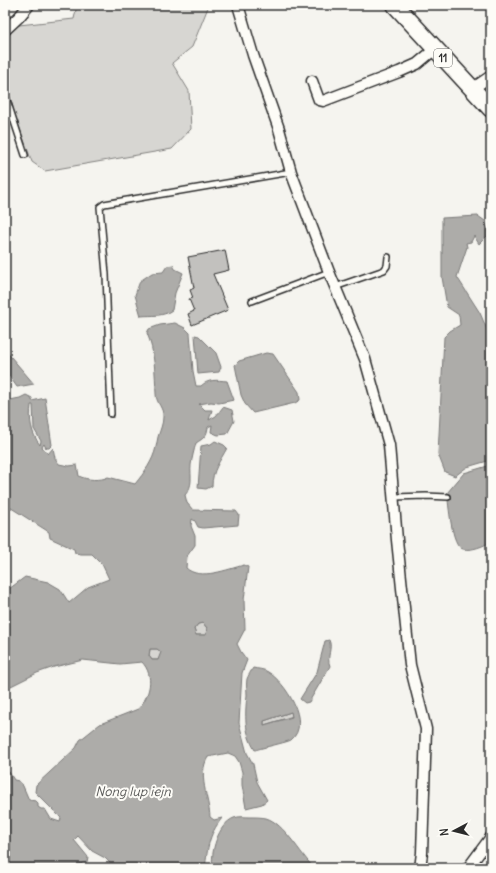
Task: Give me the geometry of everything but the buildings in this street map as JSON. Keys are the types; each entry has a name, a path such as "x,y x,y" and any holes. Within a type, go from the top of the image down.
{"highway":[{"name":"11","path":"398,6 472,90 491,109"}],"street":[{"path":"5,30 19,18 29,5"},
{"path":"238,5 252,55 279,129 291,172 329,272 365,359 389,445 410,665 426,729 422,853 420,868"},
{"path":"312,81 319,100 323,101 417,64 435,49"},
{"path":"472,90 491,76"},
{"path":"468,868 491,837"}],"lane":[{"path":"5,94 25,155"},
{"path":"111,414 106,274 100,207 104,204 291,172"},
{"path":"335,287 384,270 388,266 388,257"},
{"path":"252,301 329,272"},
{"path":"394,497 448,497"}],"shaded area":[{"path":"77,5 209,5 192,47 172,63 189,91 191,129 172,149 45,171 32,162 16,118 7,87 5,66 7,36 19,25 74,19"},
{"path":"203,623 207,628 206,635 196,635 194,629 198,624"},
{"path":"150,649 157,649 162,652 158,660 152,660 149,656"},
{"path":"291,712 293,716 264,725 264,721"}],"water":[{"path":"478,216 485,221 489,234 479,244 474,236 471,242 466,243 467,247 457,277 480,313 491,339 491,460 467,467 455,476 445,472 438,454 444,337 460,325 459,315 447,307 442,277 442,218"},
{"path":"173,265 175,269 183,273 175,293 172,310 161,315 141,316 135,295 140,281 152,273 163,272 167,266"},
{"name":"Nong lup iejn","path":"175,323 185,328 190,333 193,371 196,386 201,386 213,380 227,381 234,400 219,403 211,402 199,404 205,410 212,410 209,420 216,416 223,407 232,410 234,421 227,434 218,435 211,432 212,425 208,427 205,436 196,443 191,465 191,484 185,495 187,503 193,510 236,511 239,515 238,525 203,528 198,527 192,519 191,526 195,536 195,545 187,556 186,568 192,572 206,574 244,565 248,567 244,600 245,629 237,644 247,660 242,673 239,723 247,753 253,764 257,782 267,800 262,804 246,808 242,785 242,772 239,762 235,756 228,753 208,757 204,771 204,787 210,817 214,820 222,818 211,836 205,868 115,868 105,858 92,851 78,836 74,840 88,857 87,862 82,863 76,868 5,868 5,770 9,772 14,780 19,781 23,786 29,800 36,801 38,803 38,807 45,809 51,819 60,822 61,818 35,792 36,785 76,748 80,740 100,724 138,709 146,698 150,680 149,673 142,662 120,664 83,660 37,673 5,689 5,592 25,577 48,582 60,589 69,603 88,587 109,579 102,564 92,554 75,553 74,549 50,538 49,532 5,504 5,401 20,398 26,395 32,398 32,401 45,398 52,445 49,448 46,448 44,444 42,447 48,454 53,448 55,458 59,464 69,466 77,465 79,476 89,479 108,477 135,484 153,457 162,422 163,414 156,397 153,355 147,333 149,329 160,325","holes":["31,405 33,405 34,429 41,441 40,445 31,426","203,623 207,628 206,635 196,635 194,629 198,624","150,649 157,649 161,652 158,660 152,660 149,656"]},
{"path":"195,335 199,336 216,353 221,367 219,372 198,374"},
{"path":"5,350 34,384 17,387 5,370"},
{"path":"266,353 273,354 299,392 300,400 295,403 253,413 245,404 241,395 235,365 239,361"},
{"path":"215,441 227,448 215,471 212,486 206,489 198,488 201,446 211,444"},
{"path":"491,465 491,542 474,549 463,549 459,546 453,533 447,493 464,473"},
{"path":"329,640 330,666 309,702 305,703 300,699 317,672 325,641"},
{"path":"253,668 266,671 282,684 294,703 299,724 297,733 291,740 255,750 249,737 246,723 247,681","holes":["291,712 292,717 264,725 264,721"]},
{"path":"240,817 260,817 273,821 279,826 314,868 213,868 212,862 216,840 228,821"}]}
